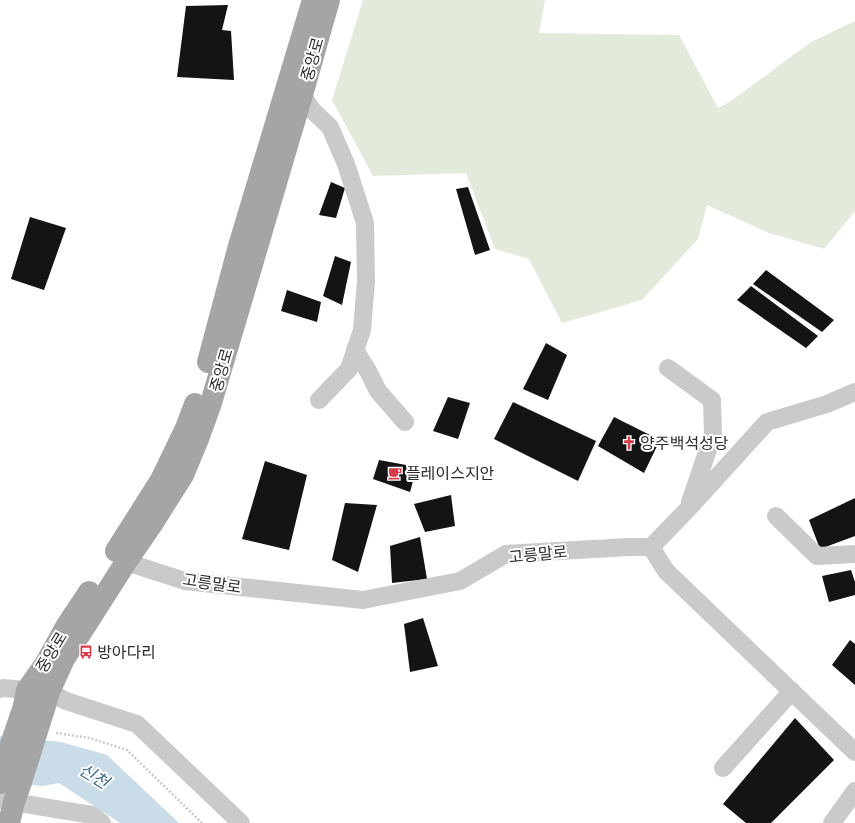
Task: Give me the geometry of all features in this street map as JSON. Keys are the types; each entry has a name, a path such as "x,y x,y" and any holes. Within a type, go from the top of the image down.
{"main road":[{"name":"중앙로","path":"36,699 46,663 68,625 161,480 186,428 199,394 239,246 313,0"},
{"name":"중앙로","path":"36,699 64,659 183,475 211,403 329,0"},
{"path":"0,783 6,759 36,699"},
{"path":"9,823 12,795 36,699"}],"street":[{"path":"302,95 313,110 330,127 346,164 365,223 366,281 362,330 349,370 319,400"},
{"path":"355,350 378,391 405,422"},
{"path":"668,368 712,400 713,435 688,509"},
{"path":"855,392 827,404 767,422 688,509 651,547 666,571 855,752"},
{"path":"776,516 817,556 855,555"},
{"name":"고릉말로","path":"126,562 185,581 363,600 460,581 506,554 651,547"},
{"path":"0,689 3,688 36,699 66,701 138,724 241,823"},
{"path":"723,768 792,692"},
{"path":"832,823 855,791"},
{"path":"12,795 92,815 102,823"}],"path":[{"path":"53,733 90,738 127,750 202,823"}],"shaded area":[{"path":"363,0 545,0 539,33 679,35 718,108 731,101 811,42 855,21 855,211 824,249 769,233 707,205 698,239 642,300 562,323 529,259 495,249 466,173 373,176 332,100"}],"water":[{"name":"신천","path":"0,736 61,742 107,755 179,823 120,823 59,783 43,786 0,782"}],"building":[{"path":"228,5 222,30 231,31 234,80 177,77 186,6"},
{"path":"331,182 345,188 336,218 319,215"},
{"path":"468,187 490,250 475,255 456,189"},
{"path":"30,217 66,228 44,290 11,279"},
{"path":"335,256 351,262 342,305 323,296"},
{"path":"766,270 834,320 822,332 753,284"},
{"path":"751,286 818,336 806,348 737,300"},
{"path":"287,290 321,302 317,322 281,311"},
{"path":"546,343 567,355 548,400 523,389"},
{"path":"448,397 470,403 458,439 433,431"},
{"path":"513,402 596,441 578,481 494,439"},
{"name":"양주백석성당","path":"614,417 660,440 644,473 598,446"},
{"name":"플레이스지안","path":"379,460 417,467 410,492 373,479"},
{"path":"265,461 307,475 289,550 242,539"},
{"path":"451,495 455,526 425,532 414,504"},
{"path":"855,498 855,536 820,549 809,520"},
{"path":"345,503 377,505 358,572 332,560"},
{"path":"420,537 427,579 392,583 390,546"},
{"path":"851,570 855,582 855,595 829,602 822,576"},
{"path":"423,618 438,666 410,672 404,624"},
{"path":"850,640 855,644 855,685 832,665"},
{"path":"795,718 834,760 771,823 746,823 723,804"}],"place":[{"name":"양주백석성당","path":"629,443"},
{"name":"플레이스지안","path":"395,473"},
{"name":"방아다리","path":"86,652"}]}
